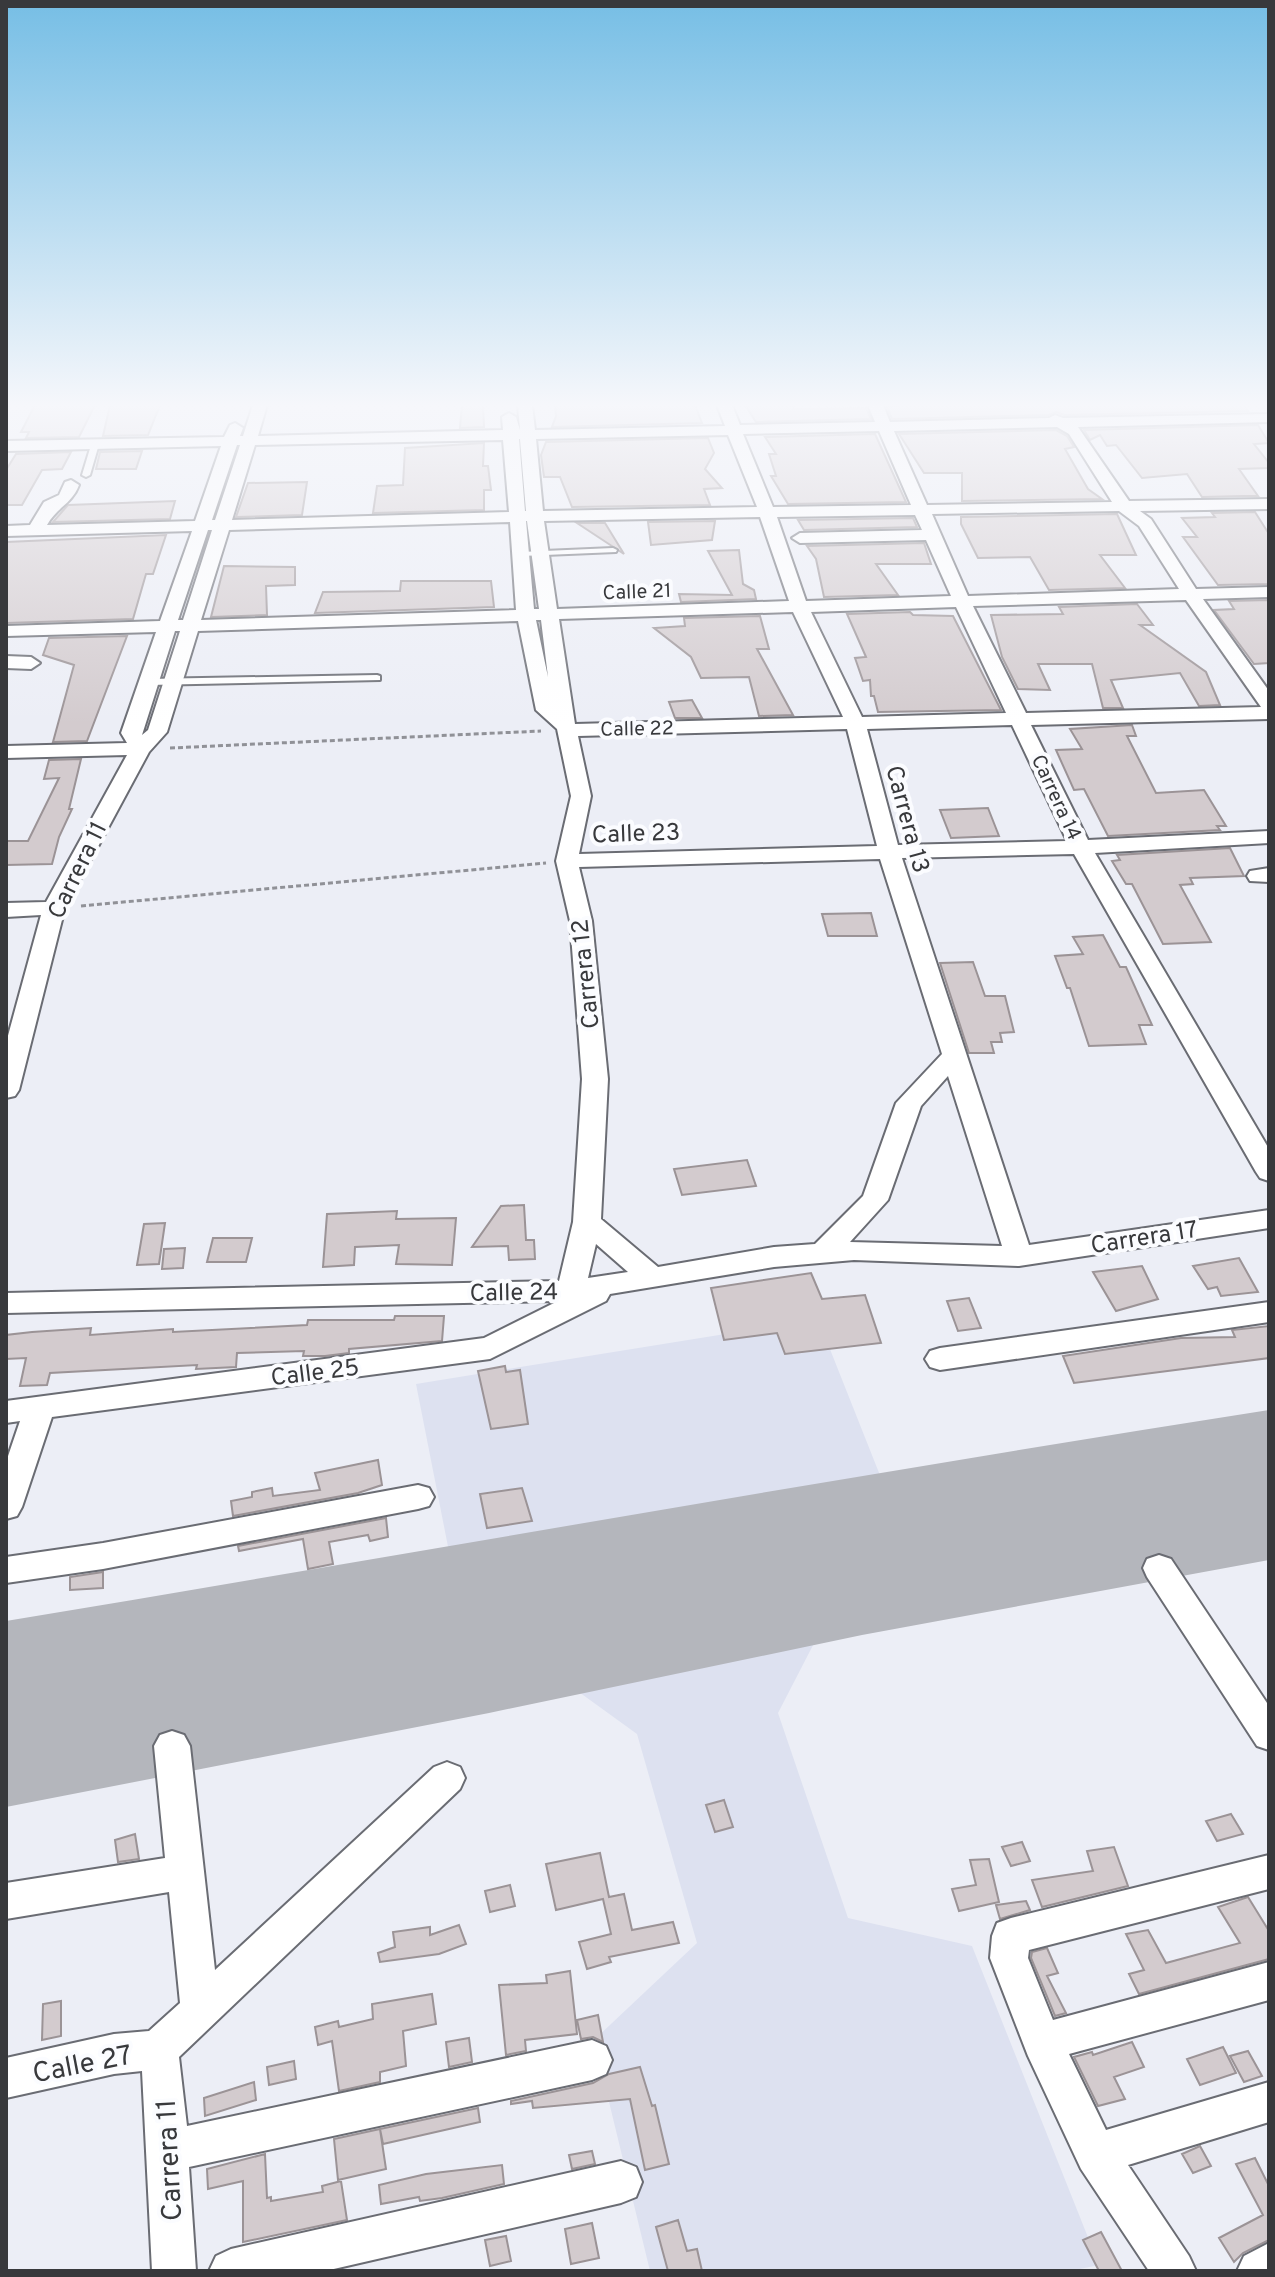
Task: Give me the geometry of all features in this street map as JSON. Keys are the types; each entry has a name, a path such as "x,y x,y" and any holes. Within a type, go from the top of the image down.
{"street":[{"path":"36,530 46,511"},
{"path":"6,752 140,749 131,733 206,511"},
{"name":"Carrera 11","path":"6,1090 54,908 140,749 157,732 227,511"},
{"name":"Carrera 12","path":"525,511 542,553 566,730 581,796 567,861 581,921 595,1079 587,1222 571,1291"},
{"name":"Carrera 12","path":"526,511 521,554 526,617 546,710 566,730"},
{"path":"6,531 526,516 857,511"},
{"name":"Carrera 14","path":"923,511 963,604 1081,847 1269,1172"},
{"path":"1124,511 1124,524 1183,596 1265,714"},
{"name":"Carrera 13","path":"767,513 799,606 856,724 889,852 1019,1256"},
{"path":"800,538 932,535"},
{"name":"Calle 21","path":"6,631 799,606 963,604 1269,592"},
{"path":"6,662 31,663"},
{"name":"Calle 22","path":"566,730 1265,714"},
{"name":"Calle 23","path":"567,861 1081,847 1269,837"},
{"path":"6,910 54,908"},
{"path":"822,1254 875,1200 909,1103 954,1055"},
{"name":"Carrera 17","path":"1019,1256 1269,1219"},
{"path":"587,1222 654,1279"},
{"name":"Calle 24","path":"6,1303 571,1291 610,1287 774,1257 854,1251 1019,1256"},
{"name":"Calle 25","path":"6,1412 490,1348 610,1287"},
{"path":"940,1359 1269,1312"},
{"path":"6,1507 40,1408"},
{"path":"6,1570 103,1556 418,1497"},
{"path":"1159,1568 1269,1735"},
{"path":"172,1746 200,2011"},
{"path":"158,2050 447,1778"},
{"path":"6,1901 185,1872"},
{"path":"1174,2271 1096,2154 1042,2042 1009,1958 1011,1936 1269,1872"},
{"path":"1042,2042 1269,1981"},
{"name":"Carrera 11","path":"158,2050 164,2080 174,2271"},
{"name":"Calle 27","path":"6,2078 114,2054 158,2050"},
{"path":"168,2151 592,2060"},
{"path":"1096,2154 1269,2102"},
{"path":"231,2271 621,2182"},
{"path":"1259,2271 1269,2265"}],"lane":[{"path":"521,554 613,550"},
{"path":"148,682 377,678"}],"path":[{"name":"Calle 22","path":"140,749 566,730"},
{"name":"Calle 23","path":"54,908 567,861"}],"shaded area":[{"path":"818,1319 889,1498 778,1713 848,1918 972,1946 1099,2265 1070,2271 650,2271 594,2040 697,1943 637,1734 489,1627 453,1572 416,1384"}],"building":[{"path":"62,511 172,511 170,519 53,522"},
{"path":"238,511 303,511 302,515 236,517"},
{"path":"373,511 437,511 373,513"},
{"path":"1255,512 1269,534 1269,584 1218,585 1183,537 1197,537 1182,518 1215,517 1212,513"},
{"path":"1117,514 1136,555 1100,555 1125,588 1049,590 1030,557 978,558 961,524 961,517"},
{"path":"913,518 917,527 804,530 798,520"},
{"path":"715,521 712,540 651,545 648,522"},
{"path":"577,523 605,523 624,554"},
{"path":"166,535 153,574 146,574 133,619 6,623 6,542"},
{"path":"924,543 931,564 876,564 898,595 824,597 816,559 807,546"},
{"path":"739,550 743,584 754,590 756,599 681,602 679,594 732,595 708,551"},
{"path":"224,566 295,567 295,585 266,586 267,615 211,617"},
{"path":"401,581 491,581 494,607 315,613 323,592 400,591"},
{"path":"1269,600 1269,663 1254,664 1214,610 1234,609 1229,601"},
{"path":"1137,604 1153,625 1140,625 1206,672 1220,705 1199,706 1180,673 1111,680 1123,708 1103,708 1092,664 1038,664 1050,690 1018,689 1002,657 991,615 1063,614 1059,607"},
{"path":"910,612 913,615 953,616 1001,710 878,712 874,696 871,696 870,680 863,681 855,658 866,657 847,614"},
{"path":"760,616 769,649 757,649 793,715 759,716 749,677 701,678 691,657 654,628 685,626 684,618"},
{"path":"127,636 87,741 53,742 74,665 43,655 49,638"},
{"path":"692,700 702,718 675,718 669,702"},
{"path":"1132,725 1136,736 1127,736 1156,793 1204,790 1226,826 1217,826 1220,830 1108,836 1084,789 1074,790 1056,750 1082,749 1070,729"},
{"path":"81,759 69,809 72,809 59,837 52,864 6,865 6,841 28,841 59,778 44,779 49,760"},
{"path":"988,808 999,836 951,838 940,810"},
{"path":"1230,848 1244,876 1190,878 1193,884 1180,885 1211,942 1163,944 1132,884 1126,884 1112,861 1120,860 1117,855"},
{"path":"871,913 877,936 828,936 822,914"},
{"path":"1103,935 1120,967 1126,967 1152,1025 1139,1025 1146,1044 1089,1046 1070,988 1067,988 1055,956 1083,954 1073,937"},
{"path":"973,962 985,996 1005,996 1014,1032 1000,1033 1002,1042 991,1042 994,1053 969,1053 940,963"},
{"path":"747,1160 756,1186 682,1195 674,1169"},
{"path":"524,1205 526,1240 534,1240 535,1259 509,1260 508,1246 472,1247 501,1206"},
{"path":"397,1211 396,1219 456,1218 452,1265 396,1264 399,1245 355,1247 354,1265 323,1267 327,1214"},
{"path":"165,1223 159,1264 137,1265 144,1224"},
{"path":"213,1238 252,1238 246,1262 207,1262"},
{"path":"185,1248 183,1268 162,1269 164,1249"},
{"path":"1239,1258 1258,1292 1221,1296 1217,1287 1208,1289 1193,1266"},
{"path":"1142,1266 1158,1299 1116,1311 1093,1272"},
{"path":"811,1273 822,1299 865,1295 881,1343 785,1354 777,1333 724,1340 711,1288"},
{"path":"969,1298 981,1328 958,1331 947,1301"},
{"path":"395,1316 444,1316 442,1341 349,1349 349,1353 325,1356 303,1356 304,1351 237,1353 236,1367 196,1369 197,1365 50,1373 47,1385 20,1386 26,1358 6,1359 6,1335 32,1332 91,1328 90,1335 173,1329 173,1332 307,1325 308,1320 394,1320"},
{"path":"1269,1326 1269,1358 1074,1383 1063,1356 1181,1338 1235,1337 1232,1330"},
{"path":"505,1366 506,1372 520,1370 528,1424 491,1429 478,1371"},
{"path":"378,1460 382,1485 358,1493 233,1516 231,1501 252,1497 252,1492 272,1488 273,1496 320,1490 315,1473"},
{"path":"522,1488 532,1521 487,1528 480,1494"},
{"path":"386,1518 388,1537 370,1541 368,1535 329,1542 333,1564 308,1569 303,1539 239,1551 238,1546"},
{"path":"103,1572 103,1588 70,1590 70,1577"},
{"path":"724,1800 733,1827 715,1832 706,1805"},
{"path":"1231,1814 1243,1834 1217,1841 1206,1821"},
{"path":"135,1834 139,1859 118,1862 115,1840"},
{"path":"1022,1842 1030,1861 1011,1866 1002,1847"},
{"path":"1114,1847 1128,1886 1042,1907 1032,1880 1093,1871 1087,1851"},
{"path":"600,1853 609,1897 624,1894 632,1930 673,1922 679,1943 609,1957 611,1962 587,1969 579,1942 611,1934 603,1899 556,1910 546,1864"},
{"path":"989,1859 999,1902 959,1911 952,1889 976,1885 970,1860"},
{"path":"510,1885 515,1906 490,1912 485,1891"},
{"path":"1248,1897 1269,1931 1269,1959 1139,1994 1129,1974 1144,1970 1126,1934 1148,1930 1166,1963 1240,1943 1218,1907"},
{"path":"1026,1901 1030,1910 1000,1919 996,1905"},
{"path":"459,1925 466,1944 439,1954 380,1962 378,1953 395,1947 393,1932 430,1927 430,1935"},
{"path":"1047,1948 1058,1973 1047,1976 1066,2013 1055,2016 1031,1958 1032,1952"},
{"path":"570,1971 577,2034 525,2040 526,2051 506,2055 499,1985 547,1983 546,1975"},
{"path":"432,1994 436,2024 403,2031 406,2066 380,2072 380,2082 339,2091 332,2041 318,2045 315,2027 338,2021 339,2027 373,2019 372,2004"},
{"path":"61,2001 61,2036 42,2040 43,2004"},
{"path":"598,2015 603,2042 593,2037 581,2039 577,2020"},
{"path":"469,2038 472,2062 449,2067 446,2042"},
{"path":"1132,2042 1144,2067 1114,2077 1125,2099 1098,2106 1074,2057 1092,2052 1093,2055"},
{"path":"1223,2047 1236,2073 1200,2085 1187,2059"},
{"path":"1248,2051 1262,2076 1244,2082 1230,2056"},
{"path":"294,2061 296,2079 269,2085 267,2067"},
{"path":"640,2067 652,2106 655,2105 669,2164 645,2170 630,2099 533,2108 532,2101 511,2104 511,2101 593,2083 609,2074"},
{"path":"254,2082 256,2100 205,2116 204,2098"},
{"path":"478,2108 480,2122 383,2144 380,2129"},
{"path":"380,2129 386,2169 338,2180 334,2139"},
{"path":"1200,2146 1211,2166 1193,2173 1182,2154"},
{"path":"592,2151 595,2164 572,2169 569,2155"},
{"path":"265,2154 267,2198 271,2197 271,2201 323,2192 322,2186 341,2181 347,2220 243,2242 243,2181 208,2189 207,2169"},
{"path":"1255,2158 1269,2186 1269,2240 1243,2253 1234,2262 1219,2238 1263,2215 1236,2164"},
{"path":"502,2165 504,2184 442,2198 420,2201 419,2197 381,2204 379,2185 426,2174"},
{"path":"678,2220 687,2251 697,2249 702,2271 668,2271 656,2227"},
{"path":"592,2223 599,2258 571,2264 565,2229"},
{"path":"1101,2232 1122,2271 1099,2271 1083,2240"},
{"path":"506,2236 511,2261 490,2266 485,2240"}],"runway":[{"path":"6,1714 489,1627 862,1554 1269,1485"}]}
